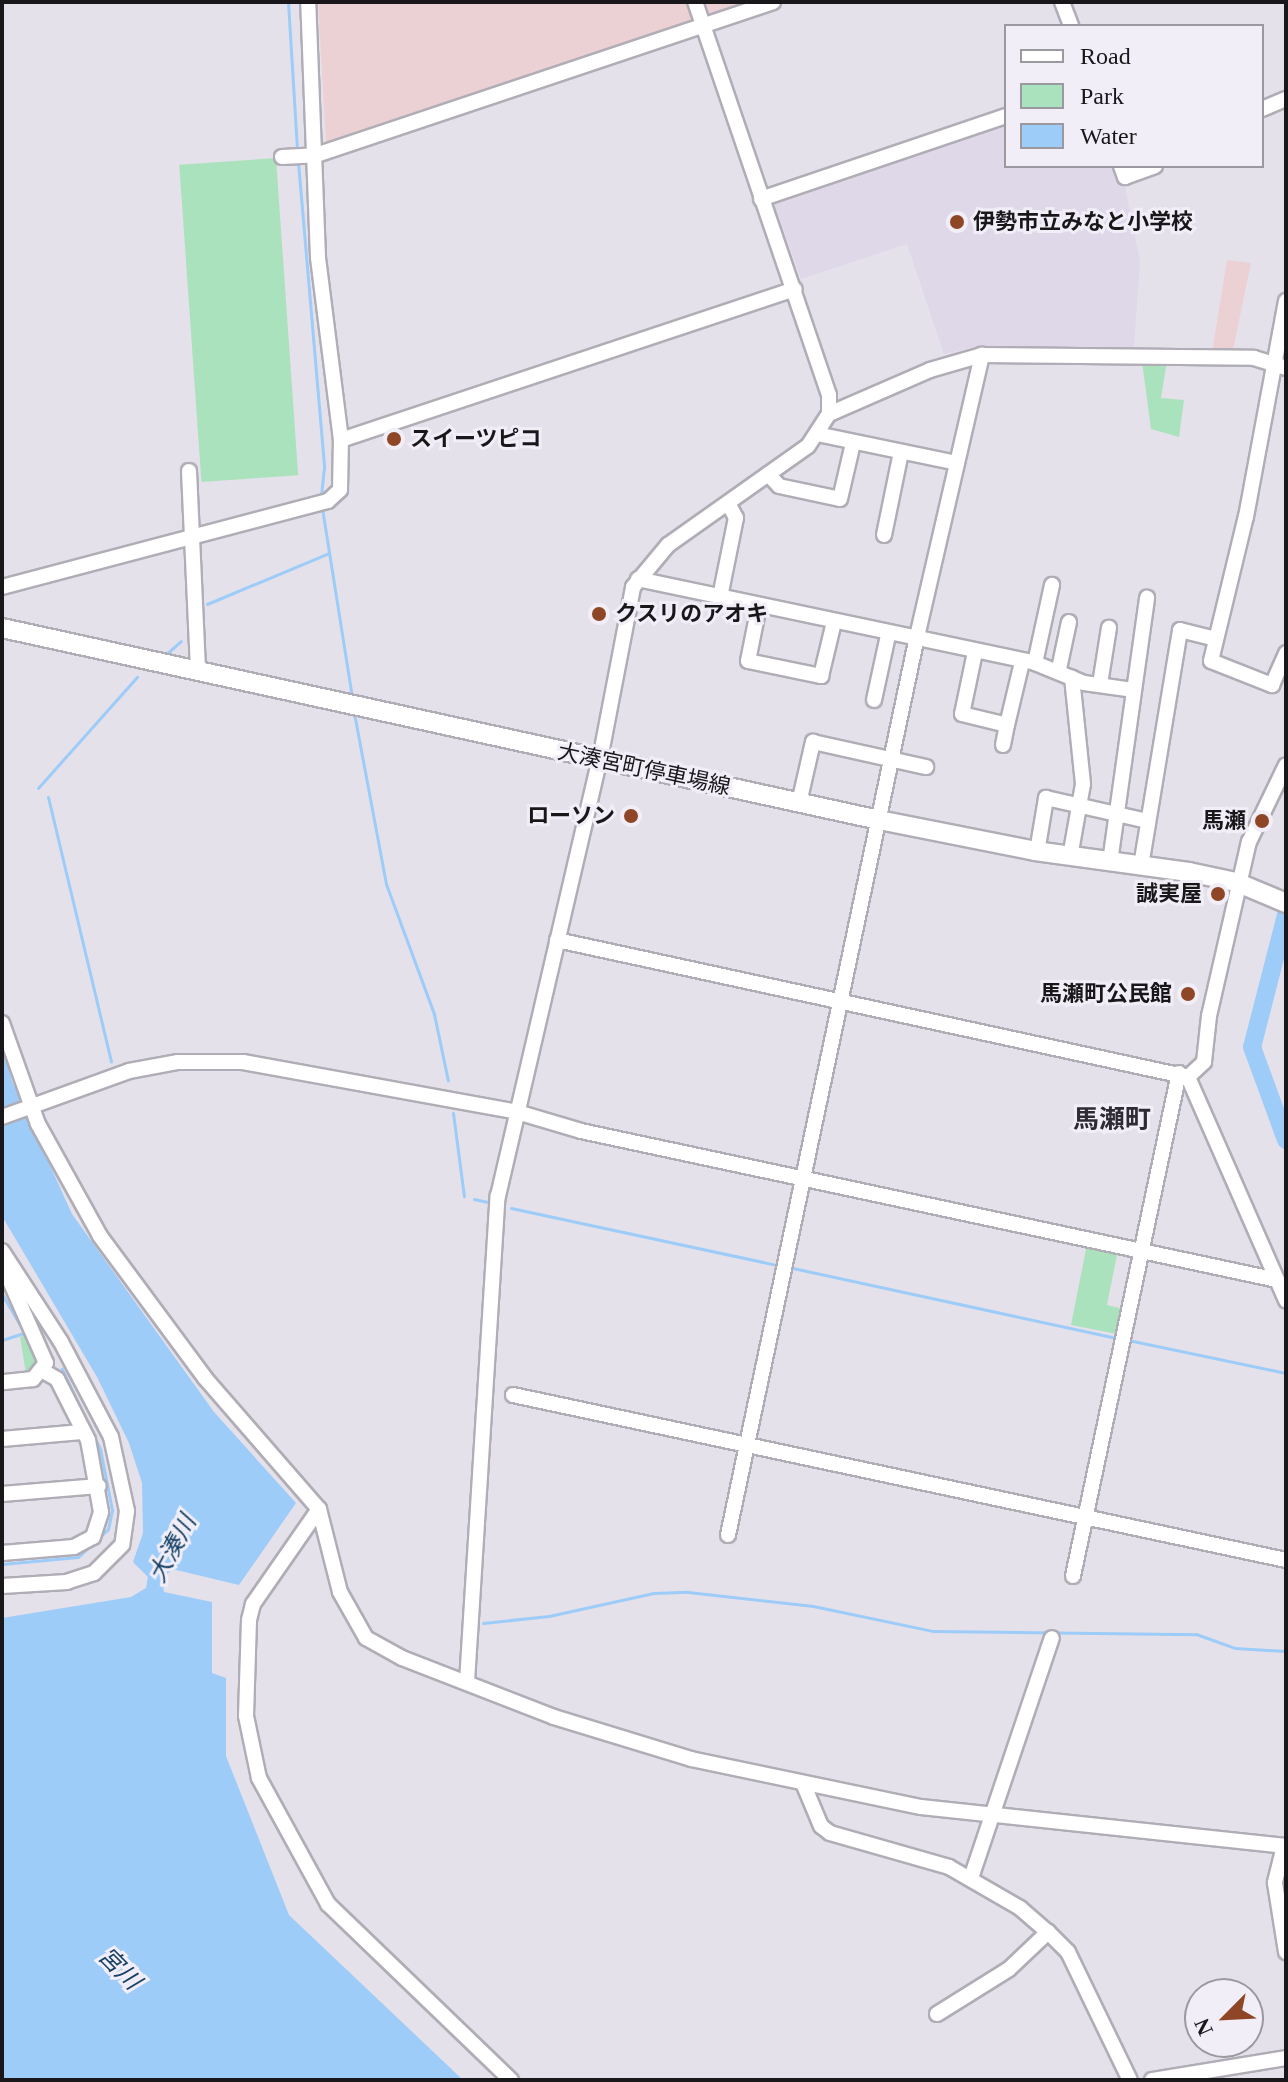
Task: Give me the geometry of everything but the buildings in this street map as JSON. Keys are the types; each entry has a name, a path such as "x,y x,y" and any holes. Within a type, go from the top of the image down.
{"main road":[{"name":"大湊宮町停車場線","path":"2,628 879,820 1037,852 1236,882 1282,901"}],"street":[{"path":"2,587 321,503 340,490 341,440 318,257 308,2"},
{"path":"467,1682 492,1335 493,1229 638,579 668,545 768,474 817,434 829,414 829,395 695,2"},
{"path":"282,157 316,155 773,2"},
{"path":"1062,2 1070,24"},
{"path":"1264,108 1286,99"},
{"path":"761,199 1004,117"},
{"path":"1122,168 1125,177 1150,168"},
{"path":"341,440 794,289"},
{"path":"1286,301 1280,365 1211,661 1272,685 1286,653"},
{"path":"829,414 930,370 982,355 1224,357 1280,365"},
{"path":"728,1535 916,641 982,355"},
{"path":"817,434 957,463"},
{"path":"768,474 779,486 840,499 853,443"},
{"path":"884,535 901,452"},
{"path":"189,471 196,536 198,671"},
{"path":"720,597 736,518 728,503"},
{"path":"638,579 916,641 1028,662 1059,669 1072,678 1133,690"},
{"path":"1003,745 1052,585"},
{"path":"1110,862 1147,598"},
{"path":"759,606 748,661 821,676 834,622"},
{"path":"1059,669 1069,622"},
{"path":"1100,684 1109,628"},
{"path":"1141,866 1180,630 1215,639"},
{"path":"874,700 888,635"},
{"path":"975,652 962,714 1007,725"},
{"path":"1070,857 1083,784 1072,678"},
{"path":"799,803 813,742 926,767"},
{"path":"557,940 1183,1075 1204,1062 1236,882 1249,842 1286,765"},
{"path":"1037,852 1046,798 1115,817 1147,821"},
{"path":"2,1023 30,1106 63,1177 137,1289 205,1378 319,1509 340,1592 366,1638 402,1658 554,1717 649,1746 803,1783 989,1817 1285,1846 1275,1883 1286,1952"},
{"path":"2,1117 129,1071 201,1061 288,1068 517,1112 581,1131 1277,1280"},
{"path":"1073,1576 1183,1075"},
{"path":"1183,1075 1286,1300"},
{"path":"2,1251 61,1342 111,1437 127,1511 122,1545 94,1573 67,1582 2,1586"},
{"path":"2,1263 46,1354 43,1371"},
{"path":"2,1382 27,1380 43,1371"},
{"path":"2,1553 74,1547 87,1541 101,1512 99,1486 82,1432 57,1379 43,1371"},
{"path":"513,1395 1286,1560"},
{"path":"2,1439 82,1432"},
{"path":"2,1494 99,1486"},
{"path":"319,1509 253,1604 246,1716 252,1759 328,1904 511,2080"},
{"path":"971,1878 989,1817 1052,1638"},
{"path":"803,1783 821,1826 830,1833 931,1860 971,1878 1048,1932 1068,1952 1130,2080"},
{"path":"937,2014 1009,1969 1048,1932"},
{"path":"1152,2080 1286,2058"}],"shaded area":[{"path":"318,2 755,2 326,142"},
{"name":"伊勢市立みなと小学校","path":"1004,122 1004,168 1121,168 1140,261 1134,347 974,347 944,354 907,244 801,279 773,201"},
{"path":"1227,260 1251,263 1232,355 1212,352"}],"green space":[{"path":"276,158 298,475 201,482 179,165"},
{"path":"1167,361 1161,398 1184,400 1179,437 1151,429 1142,362"},
{"path":"1087,1244 1118,1250 1107,1305 1128,1310 1122,1335 1071,1325"},
{"path":"31,1333 41,1355 26,1374 20,1337"}],"water":[{"path":"2,1042 12,1081 72,1214 214,1412 296,1503 239,1585 172,1569 162,1580 164,1592 212,1602 212,1673 226,1678 226,1756 289,1915 463,2080 2,2080 2,1618 131,1597 146,1588 148,1577 133,1562 143,1533 142,1483 129,1443 97,1377 2,1216"}],"waterway":[{"path":"288,2 297,150"},
{"path":"298,162 324,467 321,496"},
{"path":"322,508 352,698"},
{"path":"207,604 329,553"},
{"path":"165,655 181,641"},
{"path":"38,788 137,677"},
{"path":"354,713 386,884 434,1014 448,1081"},
{"path":"48,797 111,1062"},
{"path":"1286,915 1252,1047 1286,1140"},
{"path":"453,1113 464,1196"},
{"path":"474,1199 488,1202"},
{"path":"511,1208 781,1266"},
{"path":"788,1267 1117,1338"},
{"path":"2,1294 22,1328"},
{"path":"2,1340 23,1333"},
{"path":"1128,1340 1286,1373"},
{"path":"2,1564 78,1557 108,1529 112,1510 100,1449 62,1369"},
{"path":"483,1623 549,1616 654,1593 688,1592 813,1606 933,1631 1196,1634 1235,1648 1286,1651"}],"place":[{"name":"伊勢市立みなと小学校","path":"957,222"},
{"name":"スイーツピコ","path":"394,439"},
{"name":"クスリのアオキ","path":"599,614"},
{"name":"ローソン","path":"631,816"},
{"name":"馬瀬","path":"1262,821"},
{"name":"誠実屋","path":"1218,894"},
{"name":"馬瀬町公民館","path":"1188,994"}],"district":[{"name":"馬瀬町","path":"1112,1120"}],"water label":[{"name":"大湊川","path":"173,1549"},
{"name":"宮川","path":"119,1969"}]}
